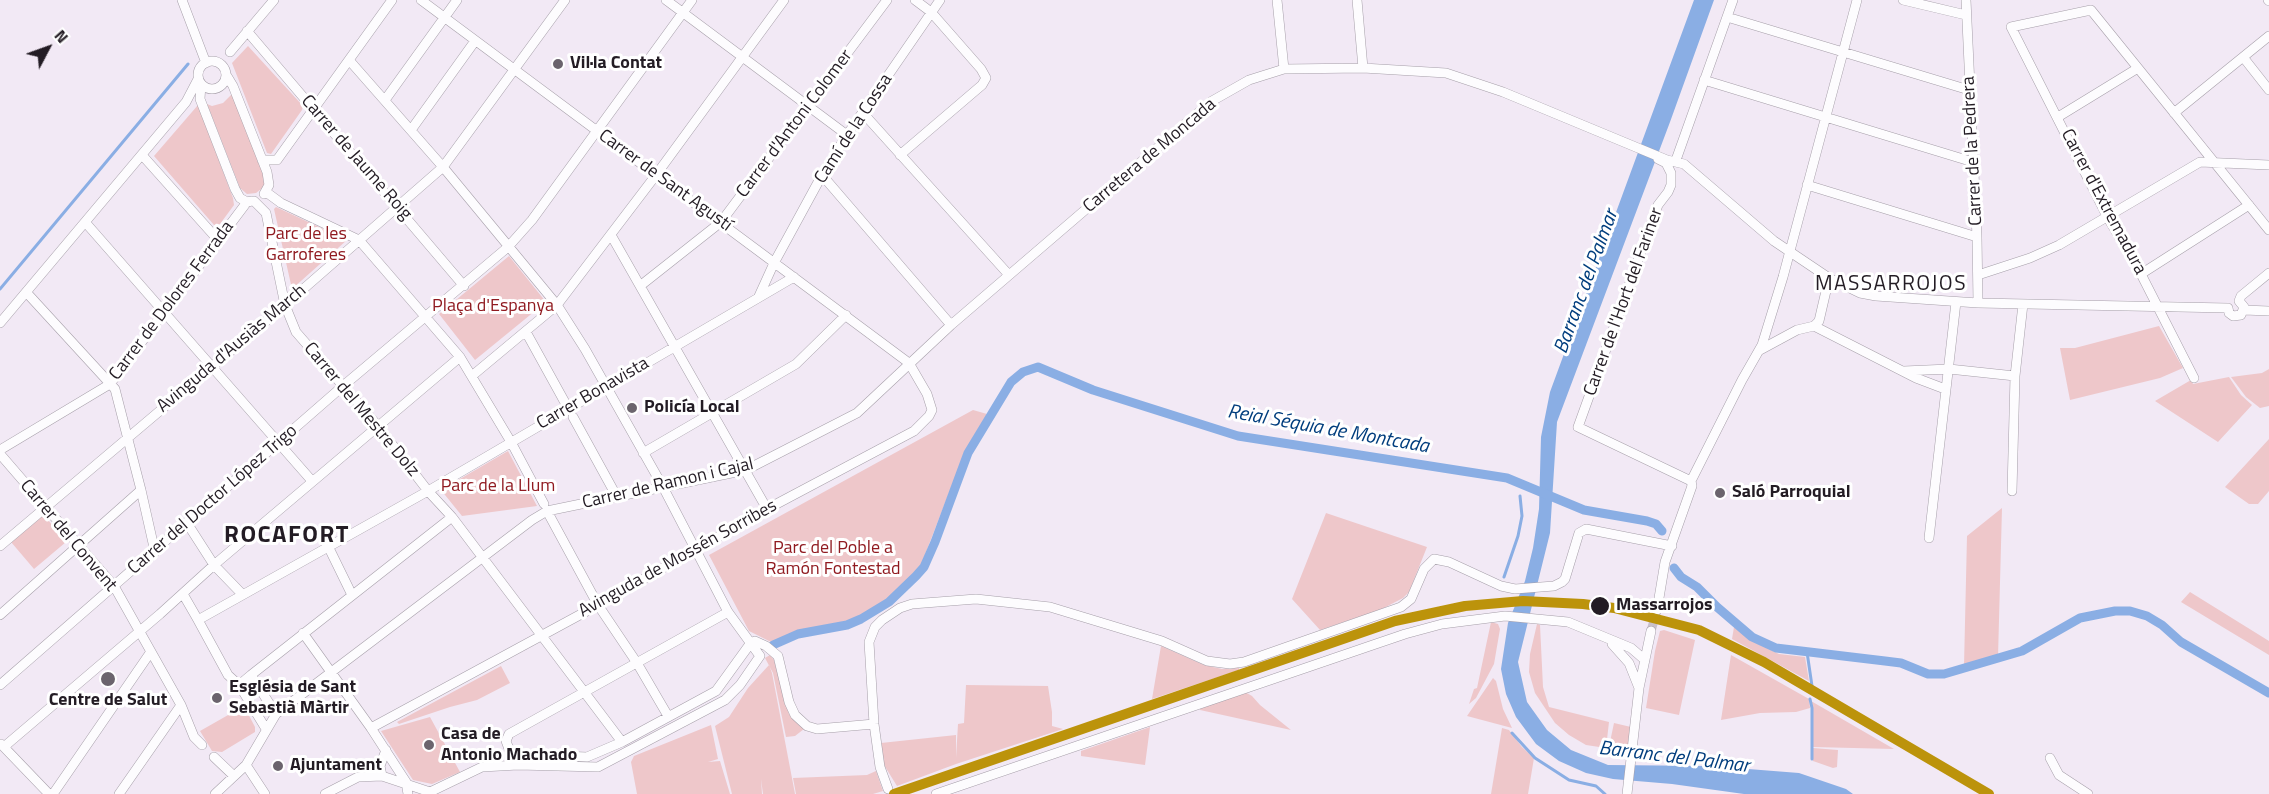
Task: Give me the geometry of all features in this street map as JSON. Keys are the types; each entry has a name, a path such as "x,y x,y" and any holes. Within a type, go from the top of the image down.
{"street":[{"path":"182,0 210,62"},
{"path":"200,96 200,69 230,52 274,0"},
{"path":"262,160 277,160 392,0"},
{"name":"Carrer de Sant Agustí","path":"421,0 909,363"},
{"path":"385,100 457,0"},
{"name":"Avinguda d'Ausiàs March","path":"0,546 285,305 443,167 565,0"},
{"path":"666,0 847,135"},
{"path":"426,317 508,247 532,220 595,130 692,0"},
{"path":"472,375 557,305 656,175 784,0"},
{"name":"Carrer d'Antoni Colomer","path":"640,286 721,222 887,0"},
{"path":"900,155 982,85 986,78 981,69 931,12 915,0"},
{"name":"Camí de la Cossa","path":"774,263 847,135 940,0"},
{"path":"1277,0 1284,69"},
{"path":"1357,0 1363,68"},
{"name":"Carrer de l'Hort del Fariner","path":"1691,481 1578,427 1658,205 1670,189 1670,161 1704,80 1733,0"},
{"path":"1657,610 1665,562 1692,486 1691,481 1742,380 1760,350 1790,251 1857,0"},
{"path":"1903,0 1966,15"},
{"name":"Carrer de la Pedrera","path":"1966,0 1978,303"},
{"name":"Carrer d'Extremadura","path":"2138,68 2091,10 2011,27 2108,218 2141,274 2194,378"},
{"path":"1727,17 1969,90"},
{"name":"Carrer de Jaume Roig","path":"247,32 464,286"},
{"path":"2174,113 2269,36"},
{"path":"411,130 475,40"},
{"path":"186,102 222,86 230,52"},
{"path":"2243,57 2269,90"},
{"path":"325,794 358,777 382,776 406,782 430,792 482,767 518,765 598,767 725,700 740,685 760,656 728,612 663,487 557,305 443,167 349,60"},
{"path":"210,62 220,63 233,86 262,160 269,185 266,192 281,203 359,240 460,357 511,442 598,605 637,663 668,716"},
{"name":"Carretera de Moncada","path":"909,363 1212,101 1249,80 1284,69 1363,68 1446,74 1503,92 1690,169 1760,230 1829,278 1851,289 1876,296 1978,303 2228,308"},
{"path":"2058,117 2138,68 2269,230"},
{"path":"1704,80 1973,162"},
{"path":"200,81 209,89 214,90"},
{"path":"0,323 186,102 200,81"},
{"name":"Carrer del Mestre Dolz","path":"200,96 234,189 240,198 251,201 266,213 285,305 296,332 378,426 428,491 452,517 622,742"},
{"path":"863,113 1009,275"},
{"path":"142,155 218,240"},
{"path":"1978,275 2040,254 2108,218 2200,162 2269,165"},
{"path":"822,176 951,325"},
{"path":"1807,185 1977,237"},
{"name":"Carrer de Dolores Ferrada","path":"0,452 110,384 218,240 251,201 266,192"},
{"path":"2141,274 2249,205"},
{"path":"85,222 312,481"},
{"path":"611,235 767,509"},
{"path":"759,296 774,263"},
{"path":"2239,301 2241,296 2269,273"},
{"name":"Carrer Bonavista","path":"198,621 511,442 570,413 606,386 794,277"},
{"path":"1760,350 1797,330 1814,326 1819,321 1829,278"},
{"path":"26,292 115,389 155,552"},
{"path":"2231,301 2239,301 2243,304 2244,310 2241,315 2236,317 2230,315 2228,308 2231,301"},
{"path":"1929,538 1956,302"},
{"path":"2012,491 2015,376 2023,304"},
{"path":"2244,310 2269,311"},
{"path":"643,453 796,364 846,315"},
{"name":"Carrer del Doctor López Trigo","path":"0,685 343,386 426,317"},
{"path":"1814,326 1945,389"},
{"path":"526,332 617,497"},
{"path":"150,653 51,794 2,745 140,632 214,565 460,357"},
{"name":"Carrer de Ramon i Cajal","path":"215,794 246,765 276,714 546,508 617,497 746,470 857,413 909,363"},
{"name":"Avinguda de Mossén Sorribes","path":"371,728 598,605 767,509 914,431 924,423 932,411 927,394 909,363"},
{"path":"1904,371 1949,369 2015,376"},
{"name":"Carrer del Convent","path":"0,452 45,508 114,586 181,705 189,729 202,745"},
{"path":"0,615 141,490"},
{"path":"239,685 452,517"},
{"path":"187,524 214,565 242,594"},
{"path":"888,789 880,767 874,724 869,642 875,627 882,620 900,608 912,604 984,599 1050,607 1162,641 1207,662 1230,664 1244,662 1401,608 1411,599 1424,569 1434,559 1449,562 1501,586 1515,589 1554,586 1562,582 1565,579 1579,533 1586,529 1671,546"},
{"path":"328,546 352,595"},
{"path":"183,594 228,675 239,685 266,729"},
{"path":"728,612 509,735 506,741 513,754 587,757 622,742 716,691 750,644 755,641 766,646 778,656 789,702 795,715 807,726 817,729 874,724"},
{"path":"936,794 1405,634 1442,624 1518,616 1568,622 1631,648 1645,660"},
{"path":"1627,791 1639,688 1651,631 1644,642 1631,648"},
{"path":"303,633 386,750 406,782 408,794"},
{"path":"1600,635 1618,649 1627,661 1639,688"},
{"path":"1627,661 1645,660"},
{"path":"251,675 276,714"},
{"path":"121,793 181,705"},
{"path":"382,776 380,766 386,750"},
{"path":"214,757 234,776"},
{"path":"2050,758 2059,775 2088,794"},
{"path":"246,765 265,794"}],"green space":[{"path":"248,46 303,106 271,154 267,153 232,63"},
{"path":"233,93 265,175 265,186 256,193 247,194 240,188 207,104 212,106 223,103"},
{"path":"198,105 233,198 234,205 217,225 214,225 154,156"},
{"name":"Parc de les Garroferes","path":"276,207 347,240 292,289 274,209"},
{"name":"Plaça d'Espanya","path":"509,256 546,302 475,360 439,314"},
{"path":"2159,326 2183,368 2160,378 2070,400 2060,348 2075,348"},
{"path":"2269,369 2269,406 2260,408 2246,397 2231,377 2262,373"},
{"path":"2229,377 2241,395 2252,405 2218,442 2155,401 2191,380 2193,384"},
{"name":"Parc del Poble a Ramón Fontestad","path":"973,410 987,414 966,449 921,565 897,592 861,616 846,623 798,631 773,643 749,631 709,555"},
{"path":"2269,439 2269,491 2258,504 2249,504 2225,487"},
{"name":"Parc de la Llum","path":"508,451 537,506 462,516 441,490"},
{"path":"2002,508 1998,657 1964,666 1967,536"},
{"path":"1326,513 1427,547 1409,592 1403,598 1380,610 1320,630 1292,599"},
{"path":"44,515 66,542 34,569 11,542"},
{"path":"2190,592 2269,641 2269,655 2181,602"},
{"path":"1491,622 1498,624 1500,629 1494,664 1476,698 1469,704 1474,689 1477,688"},
{"path":"1537,624 1540,625 1543,687 1549,707 1609,722 1606,748 1586,745 1569,735 1555,723 1535,693 1529,672 1530,654"},
{"path":"1734,627 1753,641 1779,654 1805,657 1809,681 1732,639"},
{"path":"1664,630 1695,640 1679,715 1646,708 1655,651 1660,631"},
{"path":"1161,646 1204,665 1222,669 1239,668 1239,670 1152,699"},
{"path":"770,655 774,660 789,714 804,729 795,736 786,737 773,673 765,658"},
{"path":"1731,655 1809,699 1810,708 1796,712 1760,713 1721,720"},
{"path":"769,665 795,794 763,794 761,779 762,794 732,794 715,726 729,717 748,688"},
{"path":"501,666 510,683 477,700 399,724 397,722"},
{"path":"1493,678 1496,681 1503,709 1512,728 1467,716"},
{"path":"966,685 1048,686 1052,726 1063,729 897,786 884,765 881,743 956,735 956,758 958,724 964,723"},
{"path":"1245,692 1291,730 1200,710 1200,708"},
{"path":"1811,701 1894,749 1813,747"},
{"path":"244,706 255,727 255,732 222,752 212,751 200,731"},
{"path":"430,717 460,772 432,784 413,780 381,731"},
{"path":"1614,723 1631,727 1629,746 1624,750 1610,742"},
{"path":"711,725 718,759 708,762 720,761 730,794 637,794 631,762 634,756"},
{"path":"1150,727 1145,765 1081,756 1081,751"},
{"path":"1502,728 1509,730 1534,758 1528,794 1491,794"},
{"path":"1813,748 1838,750 1837,767 1833,768 1813,761"},
{"path":"876,771 883,791 873,794 796,794 793,778 867,775"}],"water":[{"path":"1694,0 1714,0 1557,422 1550,533 1518,662 1527,702 1547,730 1571,750 1608,765 1710,766 1799,773 1846,789 1853,794 1744,794 1613,779 1586,773 1559,761 1536,744 1516,717 1506,694 1501,669 1508,623 1525,581 1533,548 1539,509 1541,437 1550,392"}],"waterway":[{"path":"0,289 188,64"},
{"name":"Reial Séquia de Montcada","path":"773,645 798,634 847,625 861,619 889,602 916,576 924,567 935,542 968,453 1011,382 1023,372 1038,367 1093,390 1238,436 1507,478 1584,510 1647,521 1656,524 1662,531"},
{"path":"1504,577 1518,536 1522,516 1520,496"},
{"name":"Reial Séquia de Montcada","path":"1674,568 1681,577 1697,587 1752,637 1776,648 1901,663 1928,674 1944,674 2022,651 2080,618 2115,611 2130,611 2147,616 2162,625 2181,642 2269,693"},
{"path":"1807,652 1812,686"},
{"path":"1810,699 1812,759"},
{"path":"1512,733 1535,758 1569,780 1596,786 1605,794"}],"tunnel":[{"path":"1651,631 1657,610"}],"transit line":[{"path":"894,794 1395,621 1465,606 1523,601 1614,608 1699,630 1764,662 1989,794"}],"place":[{"name":"Vil·la Contat","path":"558,64"},
{"name":"Policía Local","path":"632,408"},
{"name":"Saló Parroquial","path":"1720,493"},
{"name":"Massarrojos","path":"1600,606"},
{"name":"Centre de Salut","path":"108,679"},
{"name":"Església de Sant Sebastià Màrtir","path":"217,698"},
{"name":"Casa de Antonio Machado","path":"429,745"},
{"name":"Ajuntament","path":"278,766"}],"district":[{"name":"MASSARROJOS","path":"1891,285"},
{"name":"ROCAFORT","path":"287,536"}],"water label":[{"name":"Barranc del Palmar","path":"1587,282"},
{"name":"Barranc del Palmar","path":"1674,758"}]}
